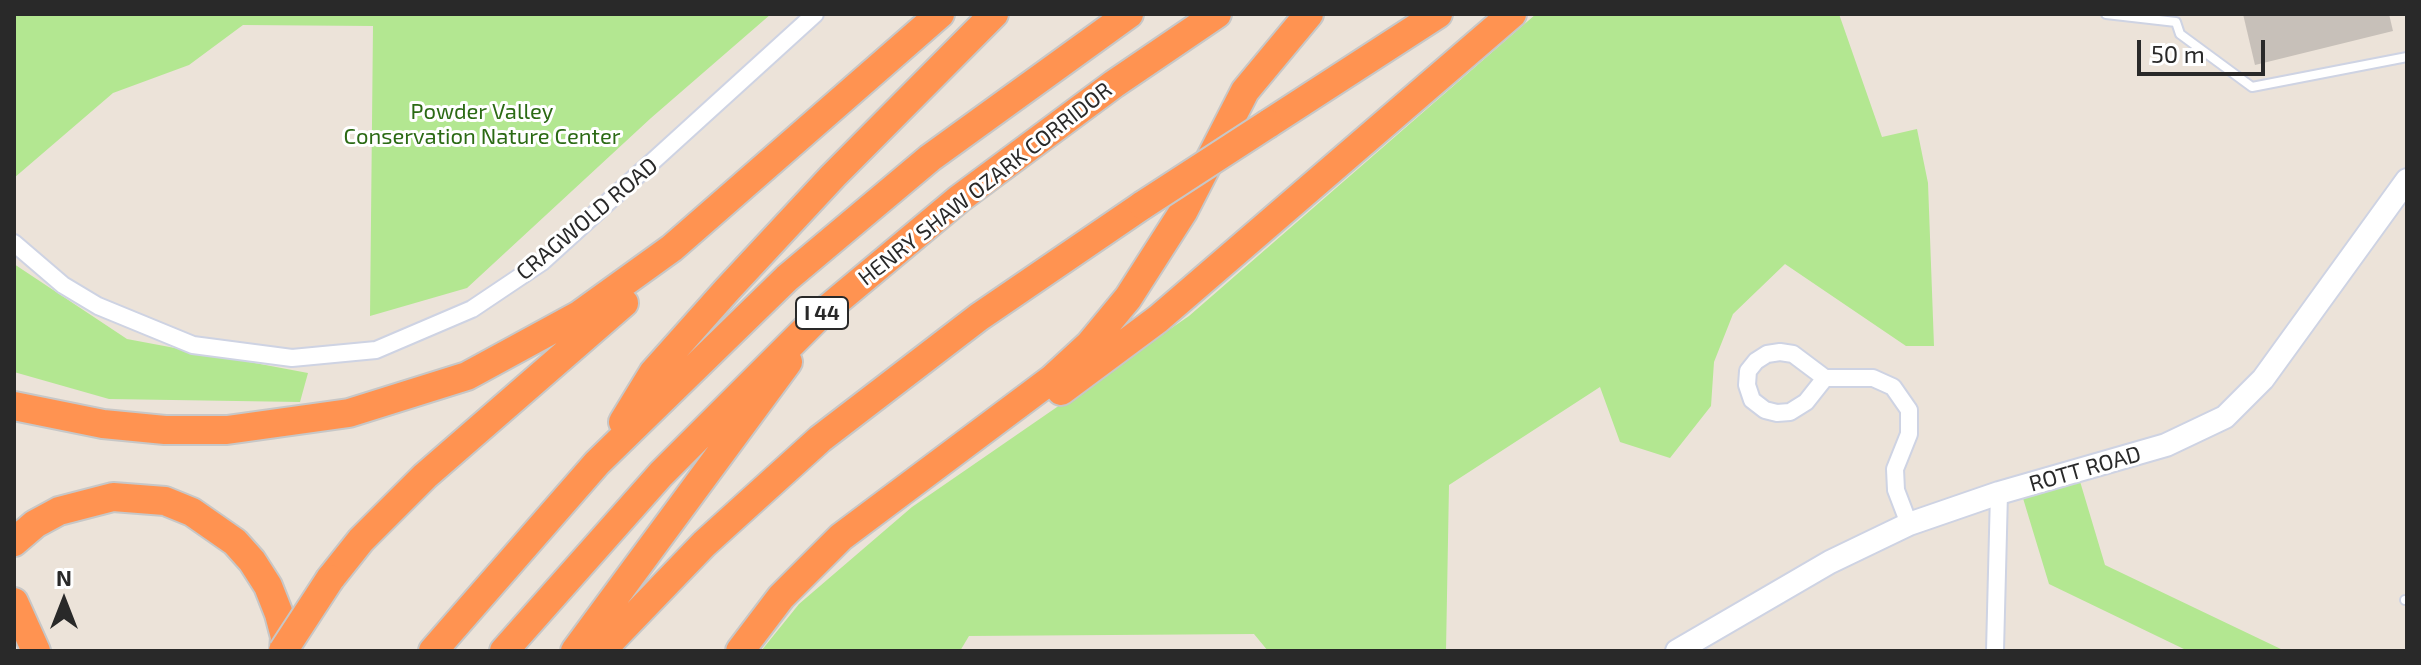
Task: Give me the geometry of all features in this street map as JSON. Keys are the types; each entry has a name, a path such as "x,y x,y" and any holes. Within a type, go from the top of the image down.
{"highway":[{"path":"14,406 103,424 165,430 227,430 349,413 467,376 579,315 672,248 940,14"},
{"path":"597,463 653,373 843,166 994,14"},
{"name":"I 44","path":"433,651 597,463 719,342 858,217 1006,100 1129,14"},
{"name":"HENRY SHAW OZARK CORRIDOR","path":"504,651 661,474 820,315 971,189 1217,14"},
{"path":"740,651 808,568 841,537 1052,379 1090,344 1128,298 1183,212 1245,91 1309,14"},
{"path":"601,651 704,544 820,439 979,317 1143,205 1438,14"},
{"path":"934,469 1026,416 1158,319 1512,14"},
{"path":"284,651 330,579 361,540 414,487 629,298 672,248"},
{"path":"575,651 690,493 747,422 820,315"},
{"path":"14,542 35,524 59,511 113,497 165,501 214,524 252,561 268,586 279,614 285,637 284,651"},
{"path":"14,602 36,651"}],"street":[{"name":"CRAGWOLD ROAD","path":"14,243 63,285 98,306 193,345 292,358 376,350 472,309 542,262 815,14"},
{"name":"ROTT ROAD","path":"1677,651 1830,562 1909,524 1999,493 2166,445 2225,417 2263,379 2407,180"},
{"path":"1825,378 1806,402 1790,412 1765,410 1752,400 1747,385 1748,371 1756,361 1767,354 1780,352 1793,354 1825,378 1873,378 1893,387 1909,410 1909,434 1895,469 1896,490 1909,524"},
{"path":"1995,651 1999,493"}],"lane":[{"path":"2106,14 2175,18 2180,34 2252,87 2407,57"}],"green space":[{"name":"Powder Valley Conservation Nature Center","path":"14,14 771,14 651,118 467,288 370,316 373,26 243,25 189,65 113,93 14,178"},
{"path":"1536,14 1839,14 1882,137 1917,129 1928,183 1934,346 1906,346 1785,264 1733,314 1714,362 1711,406 1670,458 1620,442 1600,387 1449,485 1446,651 1268,651 1254,634 969,636 960,651 761,651 799,604 912,507 1189,316"},
{"path":"14,264 127,339 308,373 300,402 109,399 14,372"},
{"path":"2079,478 2105,565 2285,651 2188,651 2049,584 2022,495"}],"building":[{"path":"2243,14 2389,14 2393,31 2255,65"}]}
